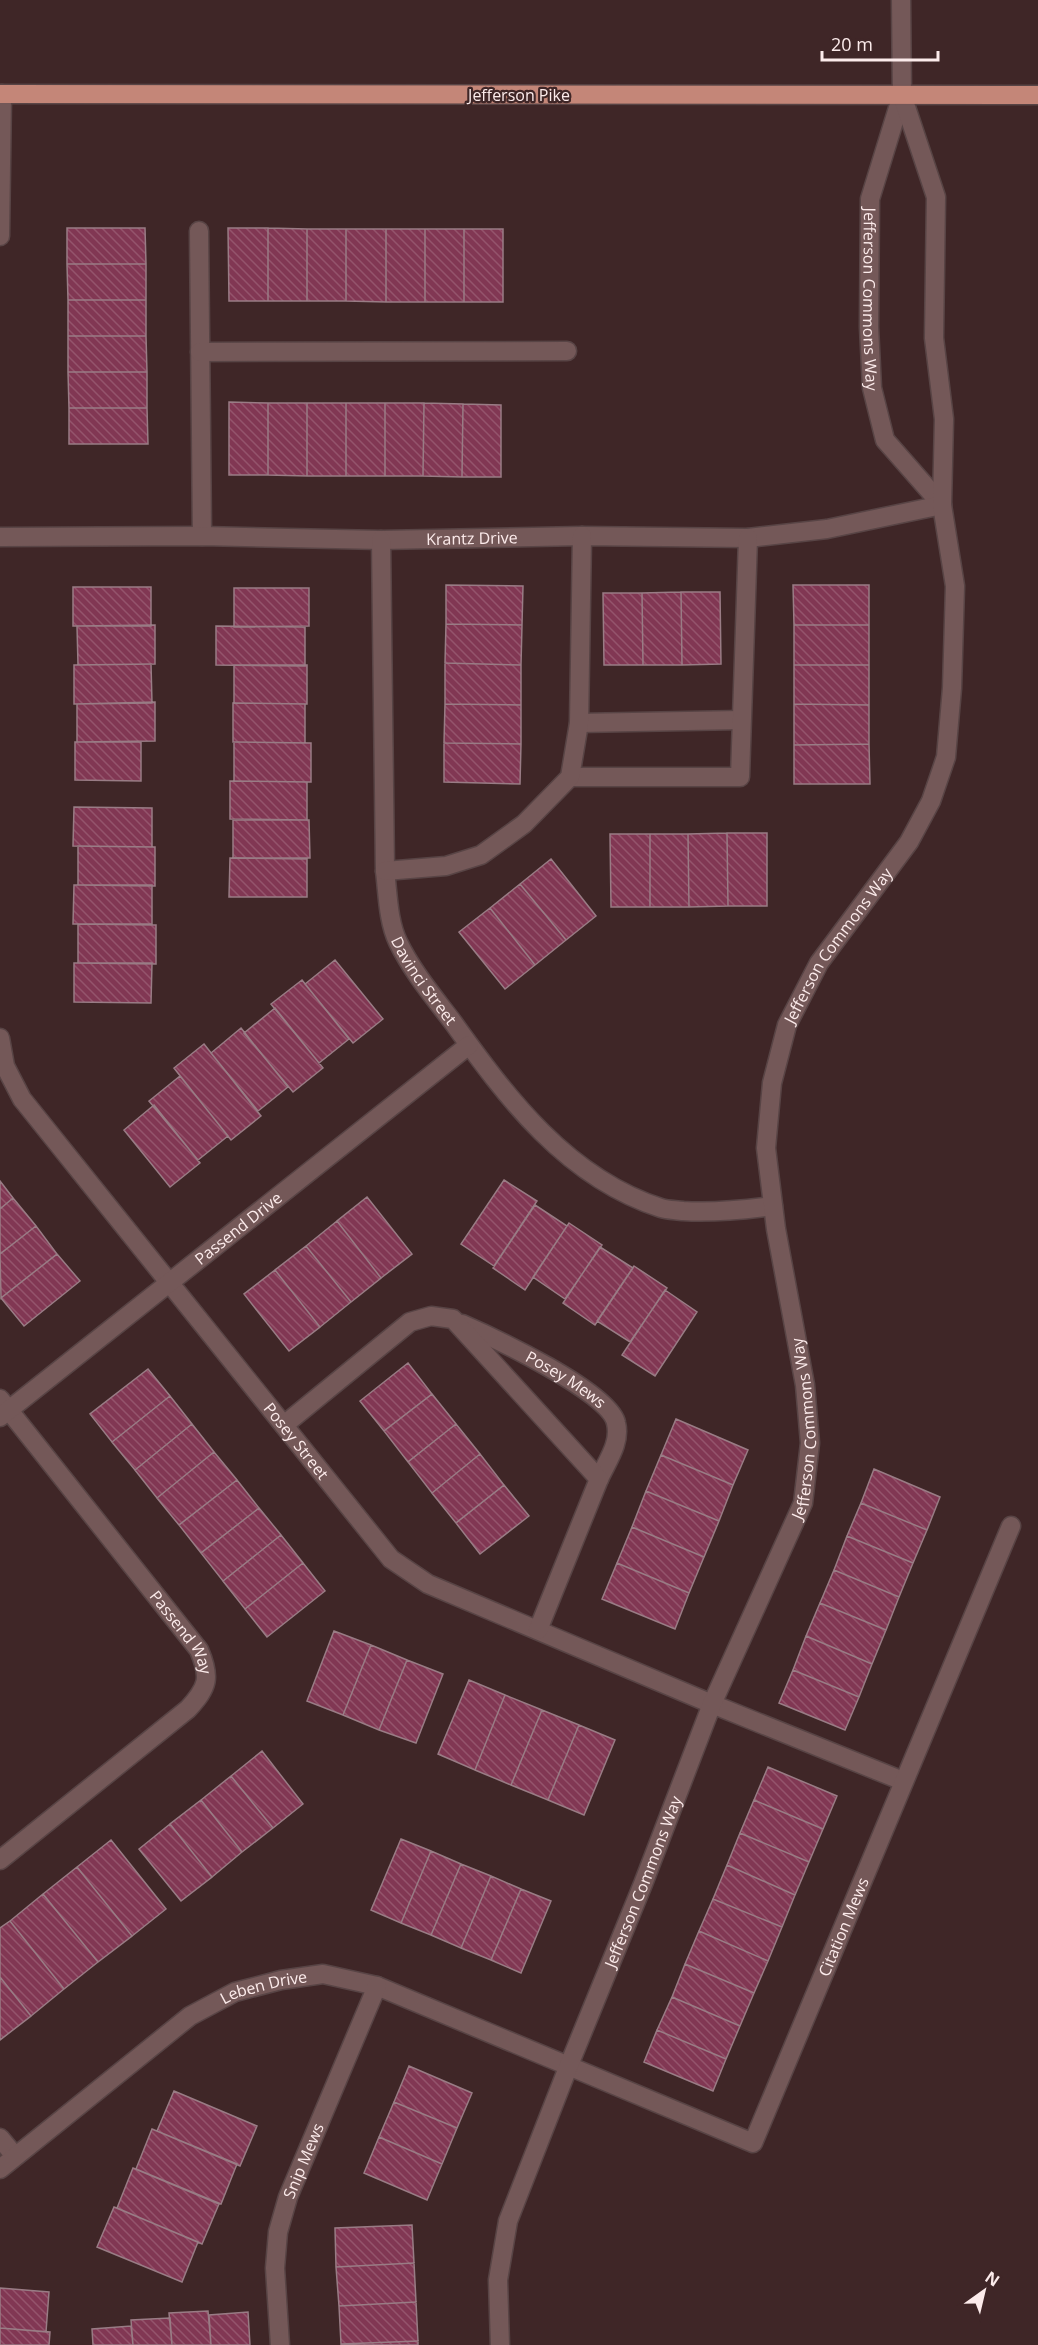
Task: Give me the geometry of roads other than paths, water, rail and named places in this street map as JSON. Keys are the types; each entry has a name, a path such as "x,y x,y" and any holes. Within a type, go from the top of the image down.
{"main road":[{"name":"Jefferson Pike","path":"1,94 1038,95"}],"street":[{"path":"901,0 902,95"},
{"path":"0,236 1,94"},
{"name":"Jefferson Commons Way","path":"902,95 870,199 869,327 873,388 885,440 942,505"},
{"name":"Jefferson Commons Way","path":"500,2345 498,2280 508,2221 643,1884 712,1704 803,1503 810,1443 805,1385 773,1206 766,1148 772,1083 787,1025 819,963 909,842 931,801 946,757 952,688 955,586 942,505 944,419 934,338 936,196 902,95"},
{"path":"199,231 201,536"},
{"path":"200,352 567,351"},
{"name":"Krantz Drive","path":"0,537 201,536 381,540 582,536 748,538 827,529 942,505"},
{"path":"385,872 446,867 481,855 524,824 570,777 579,723 582,536"},
{"path":"570,777 740,777 748,538"},
{"name":"Davinci Street","path":"381,540 385,872 390,918 397,941 412,966 469,1045 536,1129 563,1154 593,1176 662,1209 708,1213 773,1206"},
{"path":"579,723 741,720"},
{"name":"Posey Street","path":"0,1038 5,1066 22,1099 391,1558 428,1584 712,1704 903,1781"},
{"name":"Passend Drive","path":"3,1409 169,1284 469,1045"},
{"name":"Posey Mews","path":"284,1425 410,1322 431,1316 453,1320 531,1356 595,1397 616,1420 618,1440 599,1479 538,1630"},
{"name":"Posey Mews","path":"453,1320 599,1479"},
{"name":"Passend Way","path":"0,1860 188,1709 200,1696 207,1680 206,1665 199,1650 3,1409"},
{"name":"Citation Mews","path":"569,2065 753,2143 1011,1526"},
{"name":"Leben Drive","path":"0,2169 190,2016 235,1992 281,1980 323,1974 377,1986 569,2065"},
{"name":"Snip Mews","path":"280,2345 275,2268 278,2232 288,2197 377,1986"},
{"path":"0,2138 15,2156"}]}
